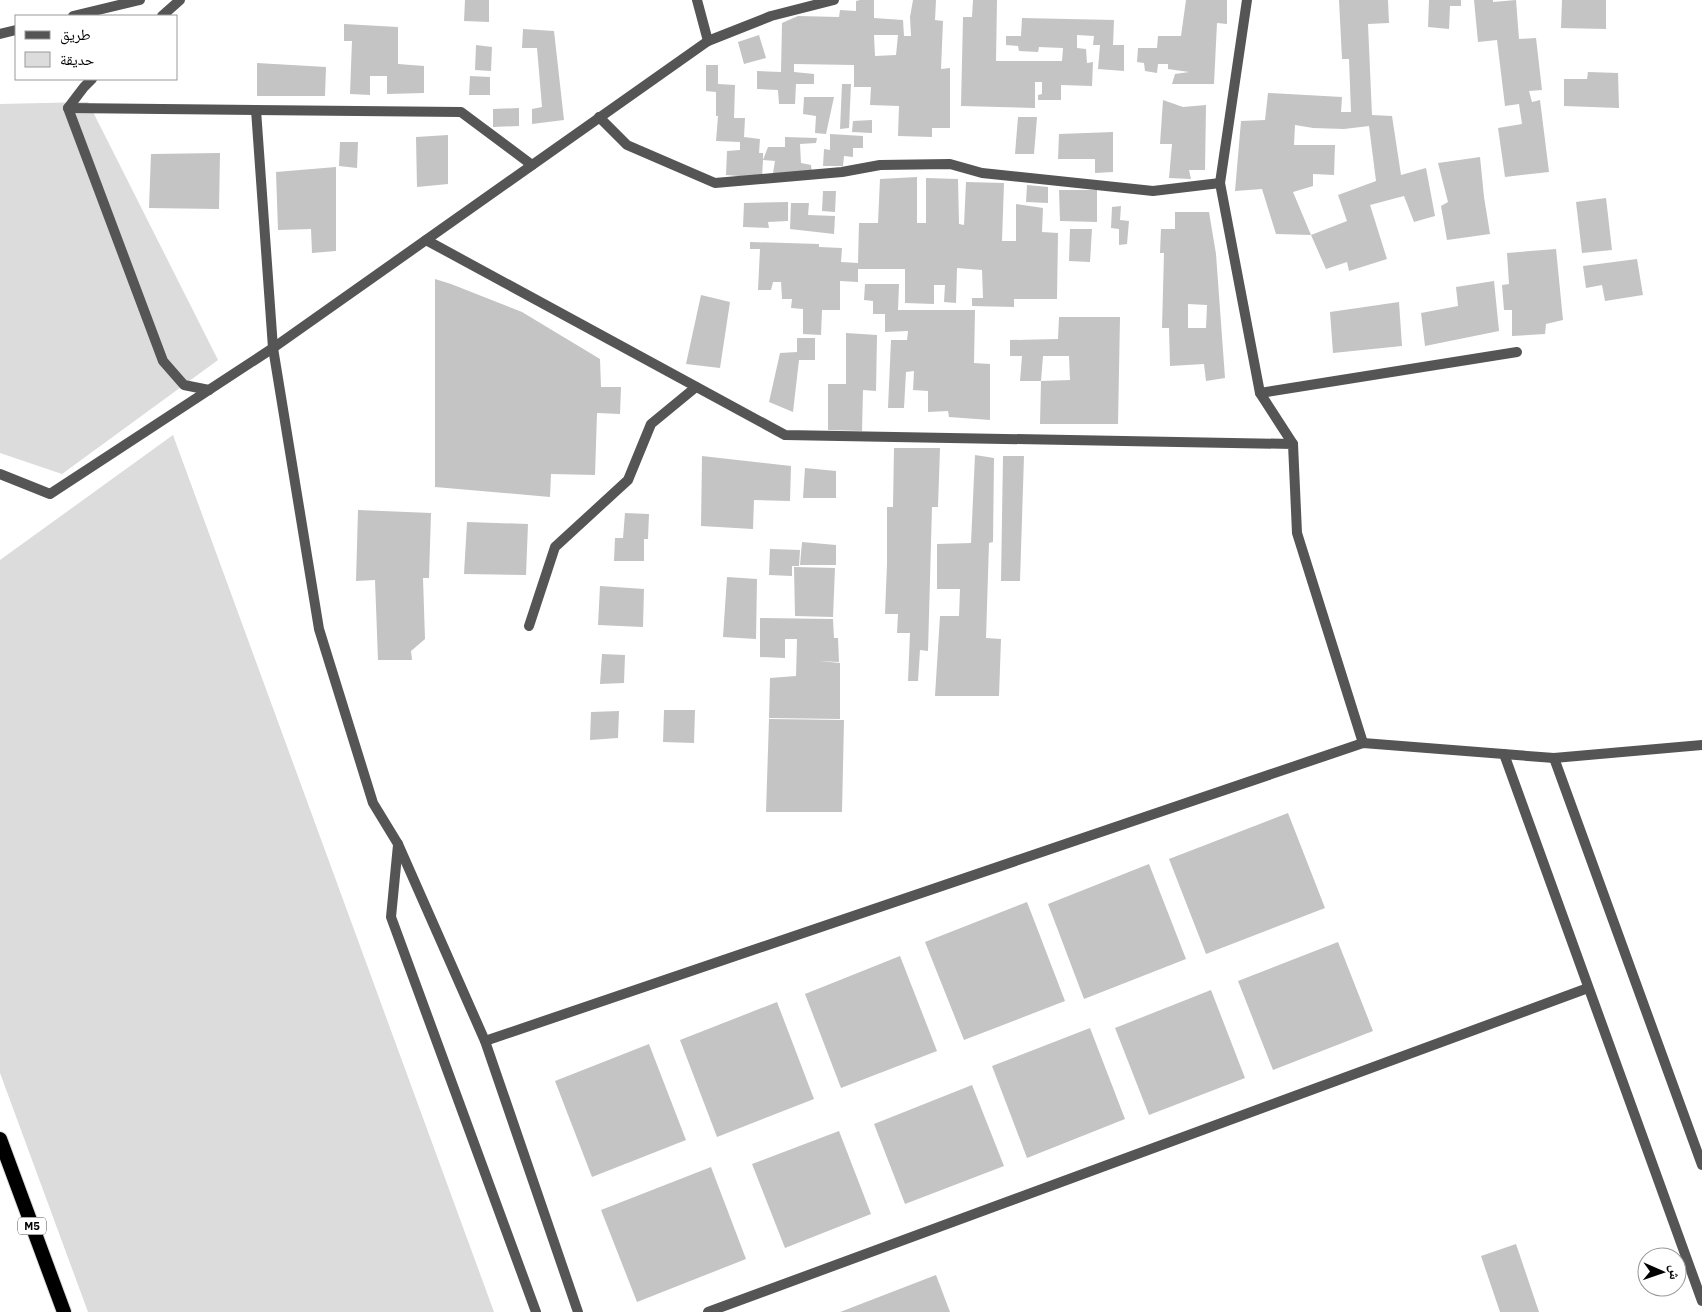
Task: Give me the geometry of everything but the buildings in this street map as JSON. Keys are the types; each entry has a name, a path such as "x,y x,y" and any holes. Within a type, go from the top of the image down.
{"highway":[{"name":"M5","path":"0,1140 64,1312"}],"street":[{"path":"76,15 140,0"},
{"path":"163,15 180,0"},
{"path":"697,0 708,41"},
{"path":"0,474 50,494 273,348 708,41 771,16 834,0"},
{"path":"1247,0 1220,183 1260,394 1293,444 1297,533 1363,743"},
{"path":"0,34 15,30"},
{"path":"68,108 91,80"},
{"path":"68,108 461,112 532,165"},
{"path":"68,108 163,361 184,385 209,390"},
{"path":"256,110 273,348 319,629 373,803 398,844 485,1041 578,1312"},
{"path":"599,117 627,145 715,183 842,172 880,165 950,164 982,172 1153,191 1220,183"},
{"path":"426,240 785,435 1293,444"},
{"path":"1260,394 1517,352"},
{"path":"529,626 555,547 628,480 651,424 696,387"},
{"path":"485,1041 1363,743 1554,758 1702,745"},
{"path":"1504,754 1702,1301"},
{"path":"1554,758 1702,1164"},
{"path":"398,844 391,917 536,1312"},
{"path":"708,1312 1588,988"}],"green space":[{"path":"88,102 218,360 62,474 0,453 0,104"},
{"path":"173,435 494,1312 88,1312 0,1073 0,560"}]}
